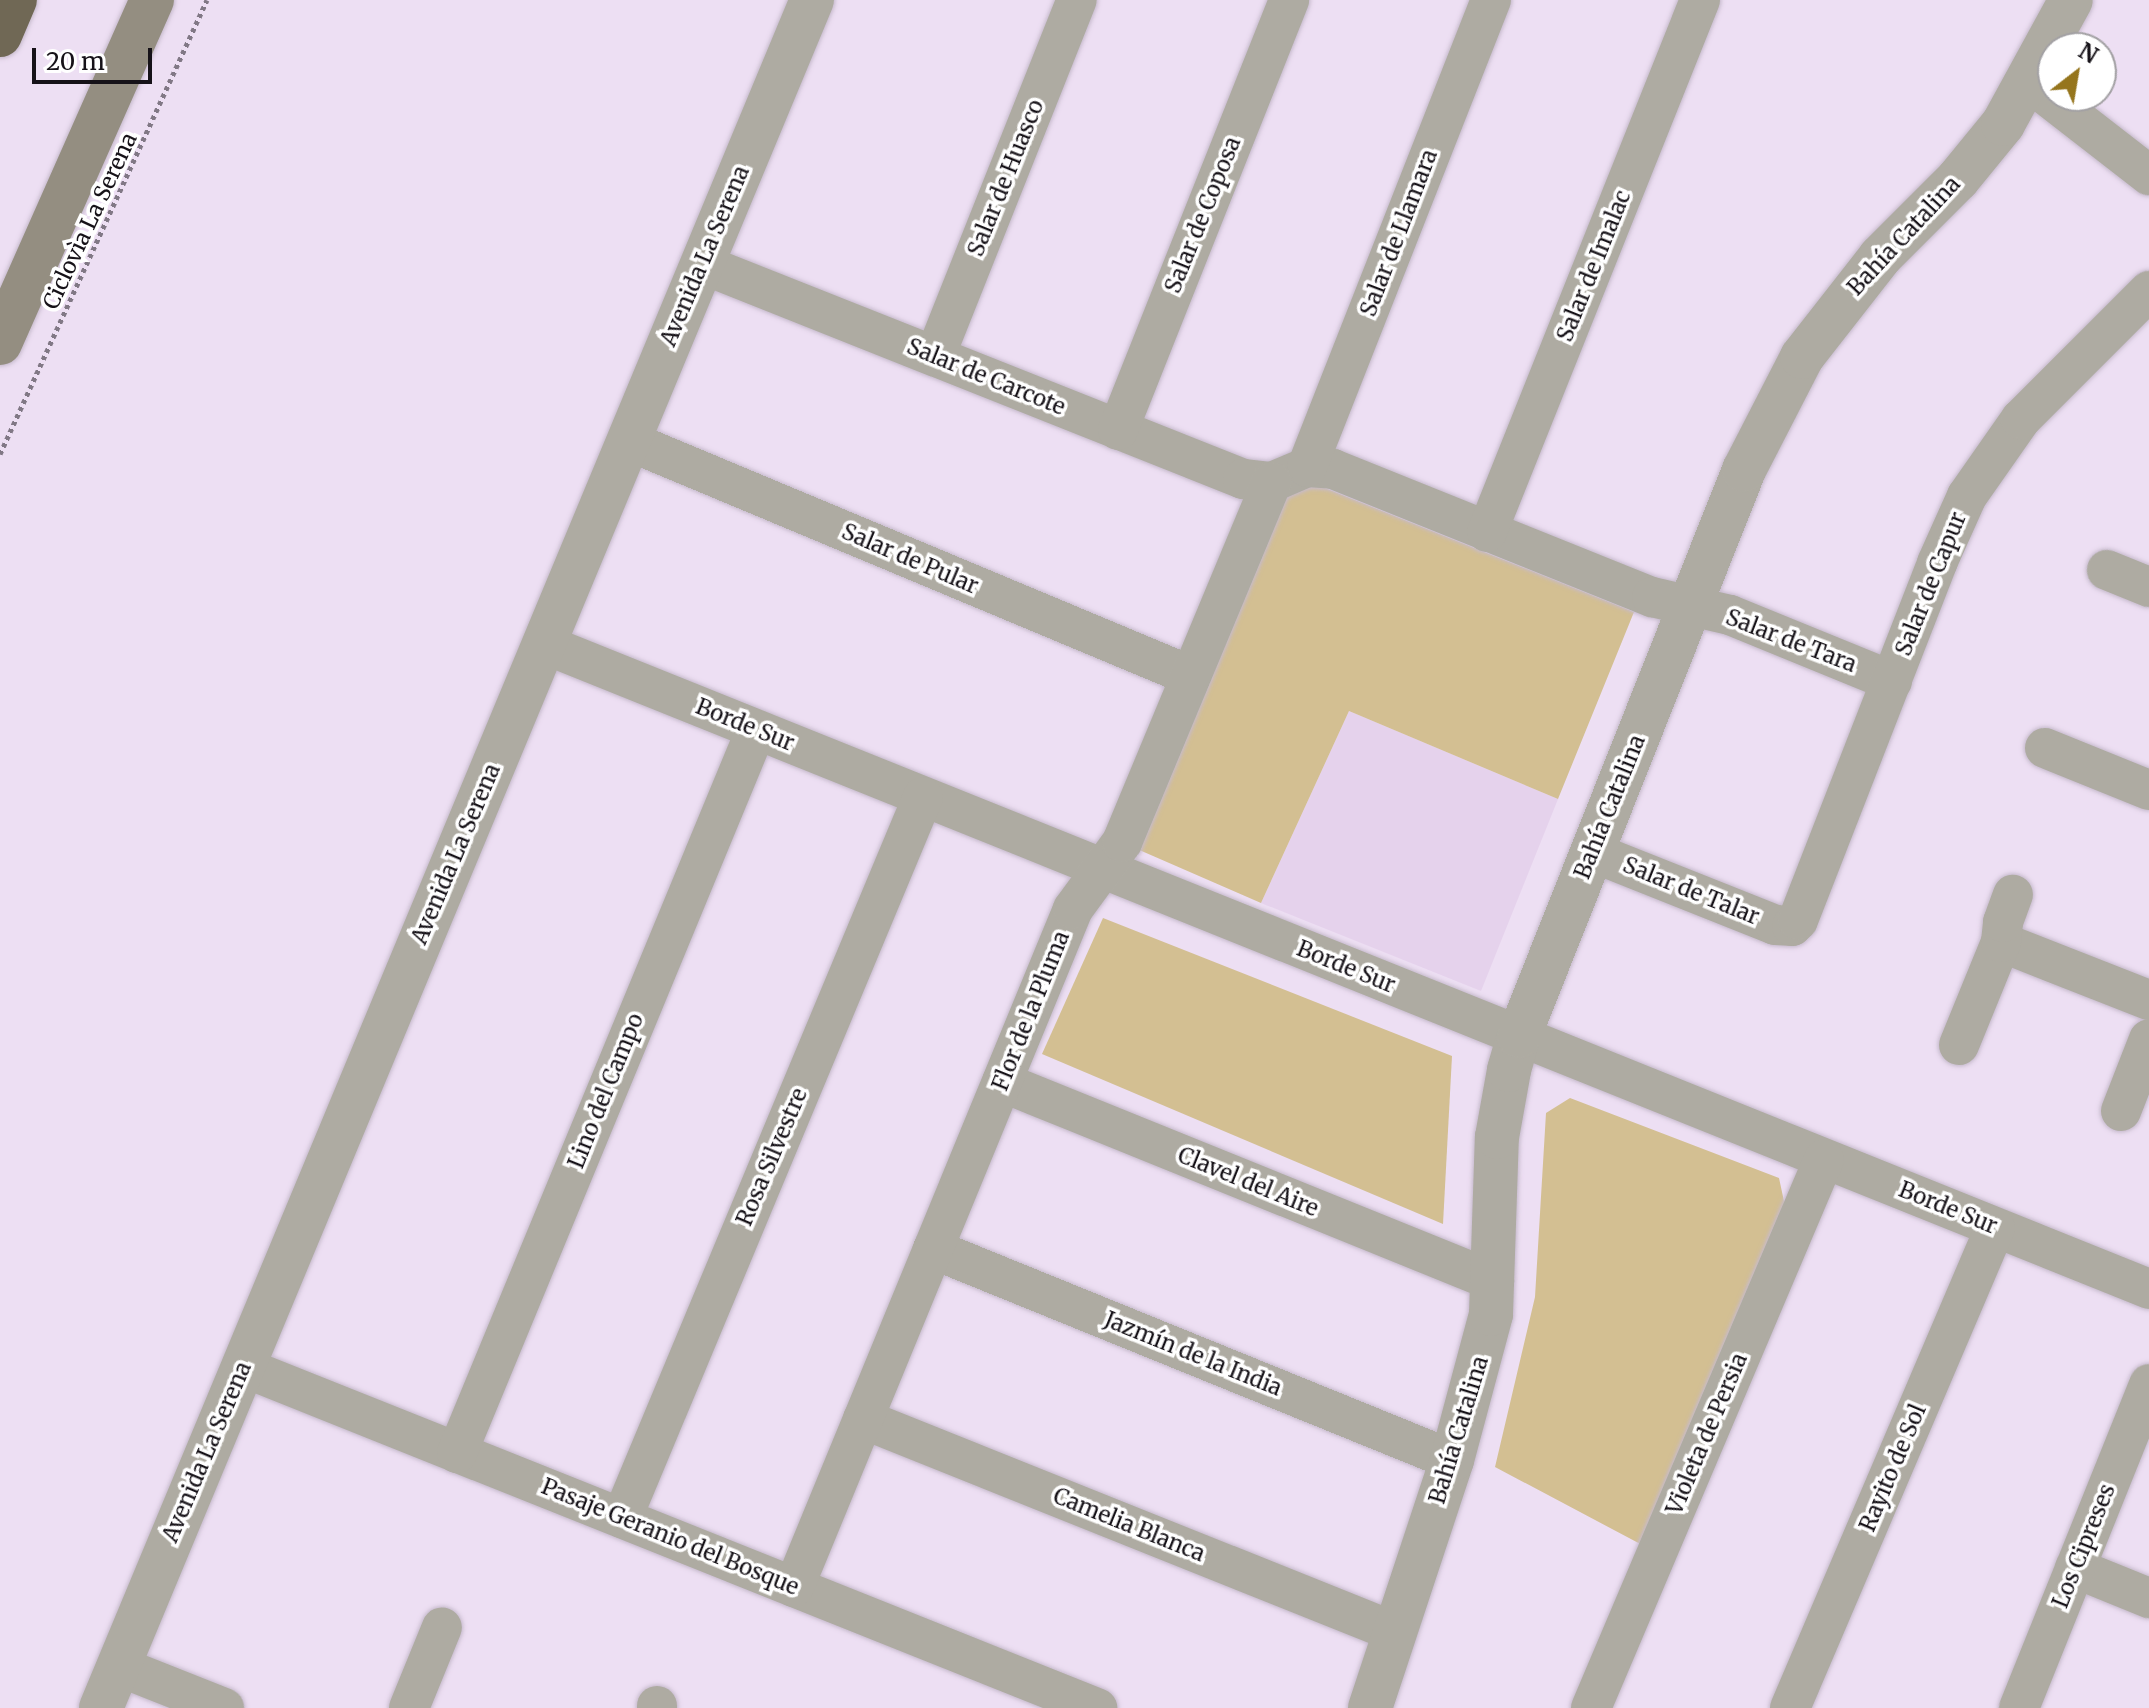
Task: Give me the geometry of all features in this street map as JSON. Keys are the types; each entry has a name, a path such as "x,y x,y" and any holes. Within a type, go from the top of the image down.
{"highway":[{"path":"0,35 15,0"}],"main road":[{"path":"0,343 152,0"}],"street":[{"name":"Avenida La Serena","path":"101,1708 812,0"},
{"name":"Salar de Huasco","path":"935,356 1077,0"},
{"name":"Salar de Coposa","path":"1118,430 1289,0"},
{"name":"Salar de Llamara","path":"1290,474 1491,0"},
{"name":"Salar de Imalac","path":"1487,532 1700,0"},
{"name":"Bahía Catalina","path":"1370,1708 1452,1460 1483,1349 1494,1281 1497,1137 1519,1036 1744,470 1802,357 1880,257 1982,152 2029,82 2071,0"},
{"path":"2029,82 2149,175"},
{"name":"Salar de Carcote","path":"702,264 1243,479 1333,469 1652,597 1690,606"},
{"name":"Salar de Capur","path":"1792,926 1802,913 1954,522 1982,470 2021,419 2149,291"},
{"name":"Salar de Pular","path":"629,441 1191,676"},
{"name":"Flor de la Pluma","path":"794,1587 1073,909 1122,842 1191,676 1290,474"},
{"path":"2107,570 2149,587"},
{"name":"Salar de Tara","path":"1690,606 1730,615 1892,681"},
{"name":"Borde Sur","path":"544,644 2149,1289"},
{"name":"Lino del Campo","path":"457,1453 756,730"},
{"path":"2045,748 2149,790"},
{"name":"Rosa Silvestre","path":"622,1518 923,797"},
{"name":"Salar de Talar","path":"1592,852 1775,925 1792,926"},
{"path":"1959,1045 2001,942 2003,922 2013,895"},
{"path":"2001,942 2149,1000"},
{"path":"2121,1111 2149,1039"},
{"name":"Clavel del Aire","path":"1002,1082 1494,1281"},
{"name":"Violeta de Persia","path":"1591,1708 1824,1159"},
{"name":"Rayito de Sol","path":"1790,1708 1995,1228"},
{"name":"Jazmín de la India","path":"933,1249 1452,1460"},
{"name":"Pasaje Geranio del Bosque","path":"243,1367 1097,1708"},
{"name":"Los Cipreses","path":"2019,1708 2149,1384"},
{"name":"Camelia Blanca","path":"863,1419 1395,1632"},
{"path":"2075,1568 2149,1598"},
{"path":"409,1708 442,1627"},
{"path":"118,1666 224,1708"}],"path":[{"name":"Ciclovìa La Serena","path":"0,454 207,0"}],"shaded area":[{"path":"1310,482 1634,612 1558,799 1349,711 1261,903 1137,849 1281,494"},
{"path":"1349,711 1558,799 1481,991 1261,903"},
{"path":"1103,918 1452,1056 1443,1224 1042,1054"},
{"path":"1570,1098 1779,1178 1785,1206 1646,1547 1495,1467 1535,1297 1546,1113"}]}
